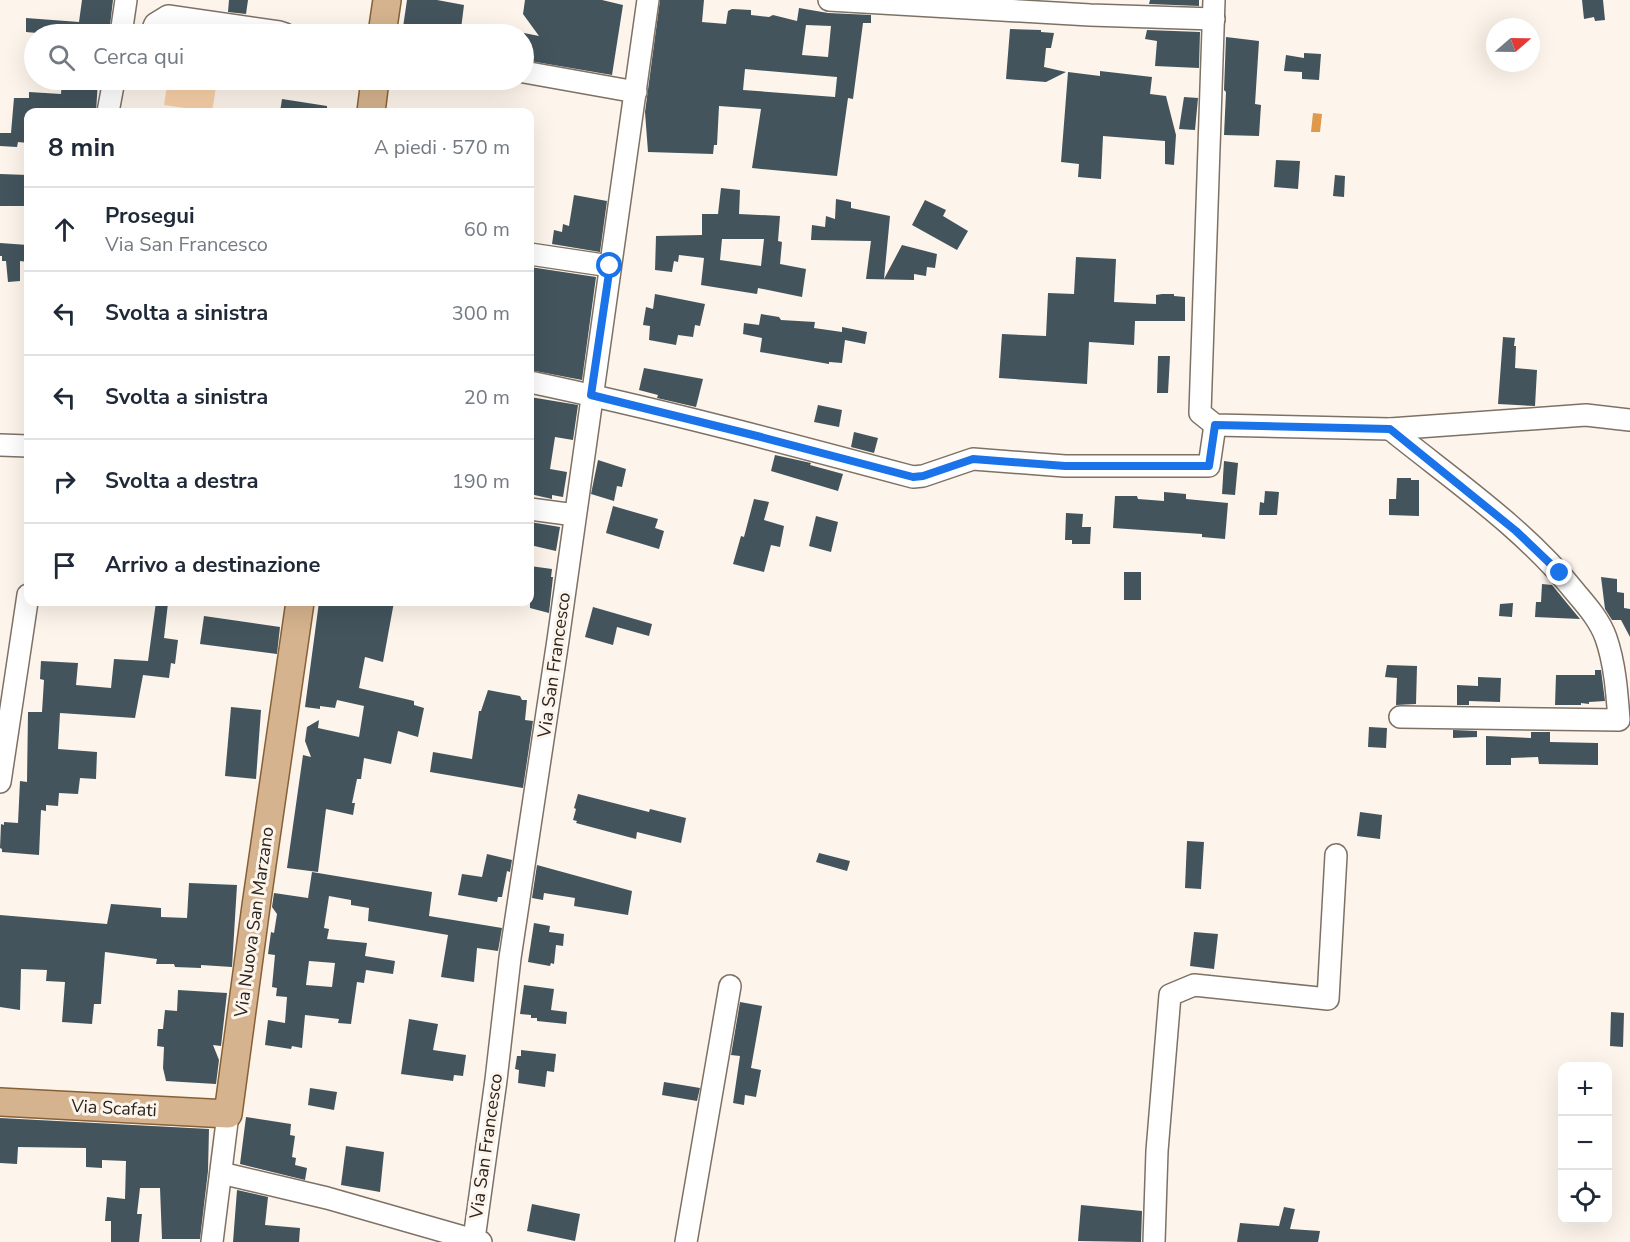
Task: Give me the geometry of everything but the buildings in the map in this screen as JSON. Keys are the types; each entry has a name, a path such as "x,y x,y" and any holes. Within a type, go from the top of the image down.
{"main road":[{"path":"383,24 387,0"},
{"path":"370,90 371,108"},
{"name":"Via Nuova San Marzano","path":"228,1114 299,606"},
{"name":"Via Scafati","path":"0,1102 228,1114"}],"street":[{"path":"122,24 126,0"},
{"name":"Via San Francesco","path":"477,1241 510,958 648,0"},
{"path":"829,0 919,3 1090,15 1214,9 1200,413 1215,425 1390,429 1586,415 1630,420"},
{"path":"155,24 168,16 224,24"},
{"path":"534,74 636,92"},
{"path":"109,108 112,90"},
{"path":"534,255 610,266"},
{"path":"534,383 761,437 913,477 923,476 973,459 1065,466 1209,466 1215,425"},
{"path":"1390,429 1516,531 1560,573 1596,618 1606,639 1614,674 1619,720 1400,717"},
{"path":"0,445 24,446"},
{"path":"534,510 575,515"},
{"path":"0,782 26,606"},
{"path":"1154,1242 1156,1151 1170,995 1194,985 1328,999 1336,855"},
{"path":"687,1242 730,986"},
{"name":"Via Nuova San Marzano","path":"212,1242 228,1114"},
{"path":"221,1173 338,1201 477,1241"}],"shaded area":[{"path":"166,90 216,90 213,108 164,105"},
{"path":"1313,113 1322,114 1320,132 1311,132"}],"route":[{"path":"610,266 591,395 913,477 923,476 973,459 1065,466 1209,466 1215,425 1390,429 1516,531 1560,573"}]}
